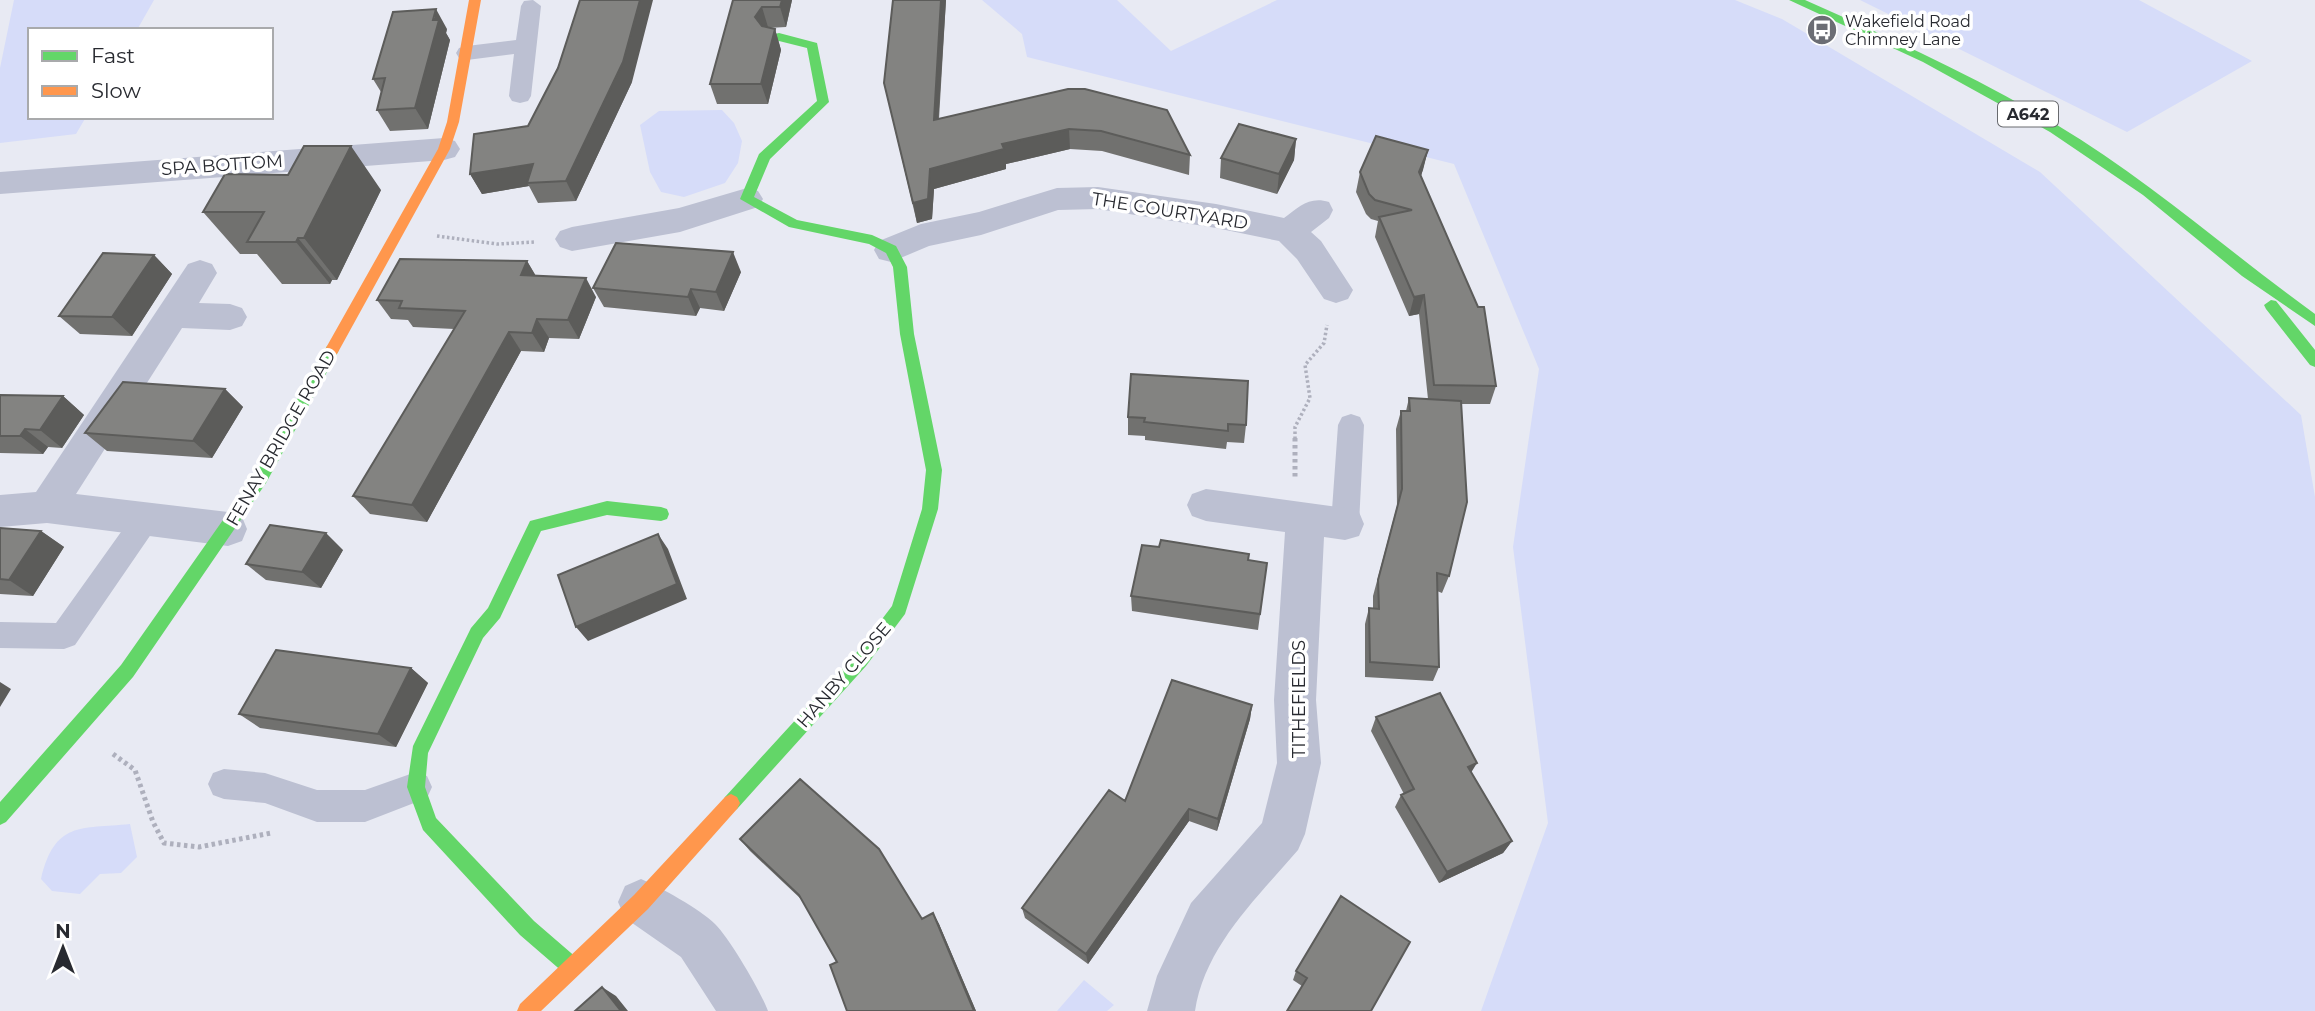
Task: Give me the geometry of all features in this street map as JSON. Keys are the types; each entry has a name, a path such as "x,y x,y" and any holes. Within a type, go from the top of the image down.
{"main road":[{"name":"FENAY BRIDGE ROAD","path":"0,816 127,671 261,478 444,149 453,122 475,0"},
{"name":"A642","path":"1795,0 1862,27 1959,74 2068,137 2136,182 2195,227 2238,265 2315,321"},
{"path":"779,37 813,46 823,102 764,157 747,199 794,224 872,240 891,250"},
{"name":"HANBY CLOSE","path":"527,1011 641,901 860,661 899,609 930,509 934,470 907,334 900,267 891,250"},
{"name":"A642","path":"2238,265 2315,360"},
{"path":"571,966 527,928 429,824 416,787 419,752 477,634 494,614 536,526 607,508 661,513"}],"street":[{"name":"SPA BOTTOM","path":"0,183 444,149"},
{"name":"THE COURTYARD","path":"891,250 920,236 981,223 1057,199 1098,198 1216,216 1289,231"},
{"path":"572,239 680,220 747,199"},
{"path":"1317,210 1289,231 1309,250 1336,290"},
{"path":"47,507 200,273"},
{"path":"173,315 230,317"},
{"path":"1206,505 1314,520"},
{"path":"0,511 47,507 228,529"},
{"name":"TITHEFIELDS","path":"1171,1011 1174,993 1208,920 1282,834 1299,763 1295,700 1314,520"},
{"path":"641,901 698,940 744,1011"}],"lane":[{"path":"520,96 531,6"},
{"path":"467,53 528,45"},
{"name":"TITHEFIELDS","path":"1314,520 1352,425"},
{"path":"0,635 64,636 146,519"},
{"path":"224,784 265,788 317,806 365,806 416,787"}],"path":[{"path":"400,231 497,244 572,239"},
{"path":"1314,520 1295,427 1310,398 1305,365 1324,343 1336,290"}],"shaded area":[{"path":"14,0 154,0 138,28 28,28 28,119 85,119 76,134 0,143 0,68"},
{"path":"982,0 1117,0 1171,51 1277,0 1735,0 1782,19 2040,172 2301,415 2315,497 2315,1011 1481,1011 1548,823 1513,547 1539,369 1454,164 1027,57 1022,34"},
{"path":"1860,0 2139,0 2252,61 2127,132"},
{"path":"722,110 734,123 742,141 738,163 725,183 684,197 661,192 650,172 640,125 659,111"},
{"path":"130,824 137,857 121,873 100,874 80,894 52,891 41,879 47,860 62,837 84,828"},
{"path":"1084,980 1114,1005 1107,1011 1057,1011"}],"building":[{"path":"580,0 640,0 623,62 566,181 527,183 533,164 470,174 474,134 528,126 558,68"},
{"path":"733,0 782,0 780,7 762,7 755,17 762,26 775,29 761,84 710,84"},
{"path":"893,0 941,0 934,120 1068,89 1085,89 1167,110 1190,155 1101,131 1069,129 1002,144 1004,149 930,169 928,199 913,203 884,83"},
{"path":"436,9 433,20 439,20 415,108 377,110 385,78 373,79 393,12"},
{"path":"1239,124 1296,139 1279,174 1221,158"},
{"path":"1376,136 1428,150 1419,172 1478,307 1484,307 1496,386 1434,385 1424,295 1414,297 1379,217 1412,210 1375,200 1369,194 1360,172"},
{"path":"304,146 351,146 304,238 298,238 296,242 247,242 264,212 203,212 225,174 288,175"},
{"path":"616,243 733,252 716,292 691,289 688,297 593,288"},
{"path":"103,253 154,255 112,317 59,316"},
{"path":"400,259 527,261 521,275 586,278 568,320 537,319 532,333 509,332 412,505 353,496 465,311 399,308 402,301 377,300"},
{"path":"1131,374 1248,381 1246,425 1228,424 1228,431 1144,422 1145,418 1128,417"},
{"path":"123,382 225,389 193,441 85,433"},
{"path":"0,395 63,396 40,430 25,429 20,436 0,436"},
{"path":"1409,398 1461,401 1467,502 1449,576 1437,573 1439,667 1370,662 1369,608 1379,609 1378,580 1402,489 1401,411 1410,411"},
{"path":"270,525 326,533 302,572 246,564"},
{"path":"0,528 41,531 9,580 0,579"},
{"path":"658,534 677,584 576,627 558,575"},
{"path":"1161,540 1249,554 1248,560 1267,563 1260,614 1131,596 1142,545 1159,547"},
{"path":"276,650 411,668 378,734 239,714"},
{"path":"1172,680 1252,705 1218,819 1189,809 1086,954 1022,908 1109,790 1125,801"},
{"path":"1440,693 1477,763 1468,767 1512,841 1447,872 1401,795 1414,789 1376,717"},
{"path":"800,779 879,849 922,919 933,913 974,1011 847,1011 830,965 837,962 799,895 740,839"},
{"path":"1341,896 1410,942 1371,1011 1287,1011 1307,978 1296,971"},
{"path":"602,987 621,1011 575,1011"}],"traffic: fast":[{"path":"1795,0 1927,59 2054,129 2148,192 2247,272 2315,321"},
{"path":"731,803 860,661 899,609 930,509 934,470 907,334 900,267 891,250 872,240 794,224 747,199 764,157 823,102 813,46 779,37"},
{"path":"2271,305 2315,361"},
{"path":"0,816 127,671 261,478 332,350"},
{"path":"571,966 527,928 429,824 416,787 419,752 477,633 494,613 536,526 607,508 661,514"}],"traffic: slow":[{"path":"332,350 444,149 453,122 475,0"},
{"path":"527,1011 641,902 731,803"}],"place":[{"name":"Wakefield Road Chimney Lane","path":"1822,30"}]}
